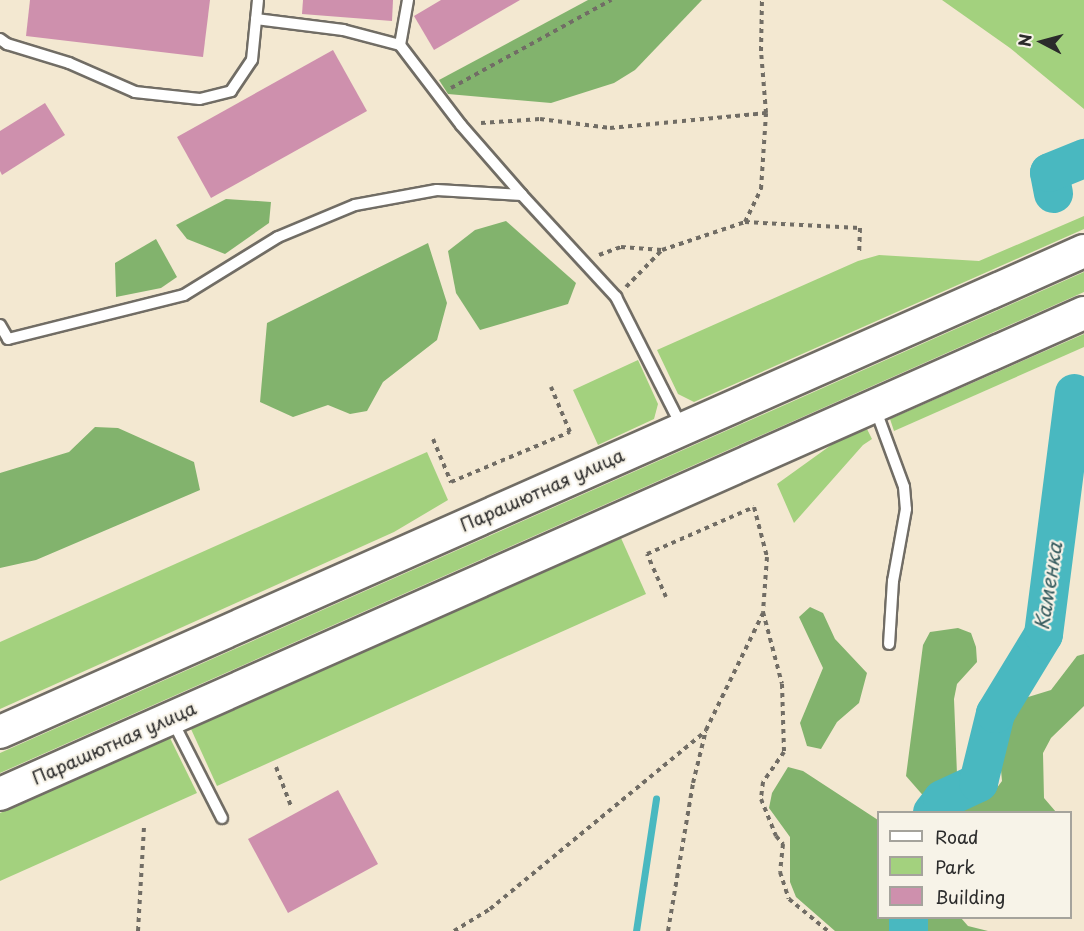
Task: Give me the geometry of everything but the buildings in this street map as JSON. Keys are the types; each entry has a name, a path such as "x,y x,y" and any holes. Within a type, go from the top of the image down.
{"main road":[{"name":"Парашютная улица","path":"0,732 1084,251"},
{"name":"Парашютная улица","path":"0,794 1084,314"}],"lane":[{"path":"0,39 6,44 47,55 135,92 200,99 231,91 252,60 258,0"},
{"path":"400,45 408,0"},
{"path":"256,19 342,30 400,45 461,124 522,195 585,260 616,297 682,428"},
{"path":"0,325 8,339 184,295 278,237 355,205 437,190 522,195"},
{"path":"875,407 904,487 906,509 893,580 889,644"},
{"path":"171,717 222,818"}],"path":[{"path":"439,95 611,0"},
{"path":"745,222 760,189 766,113 761,51 762,0"},
{"path":"461,124 540,118 610,128 766,113"},
{"path":"585,260 621,247 662,250 745,222 860,228 859,251"},
{"path":"616,297 662,250"},
{"path":"433,439 452,482 570,432 551,387"},
{"path":"666,597 647,554 754,507 767,557 763,612 782,684 784,753 763,782 761,799 783,844 780,872 789,899 828,931"},
{"path":"668,931 693,783 706,730 763,612"},
{"path":"454,931 490,909 706,730"},
{"path":"276,767 291,806"},
{"path":"138,931 144,826"}],"green space":[{"path":"588,0 702,0 635,70 614,83 551,103 448,94 439,80"},
{"path":"942,0 1084,0 1084,109 1010,48"},
{"path":"226,199 271,202 269,223 225,254 187,239 176,225"},
{"path":"1084,216 1084,229 694,402 678,394 657,350 858,261 879,255 979,261"},
{"path":"506,221 576,283 568,304 480,330 456,293 448,251 475,230"},
{"path":"156,239 177,277 161,288 116,297 115,263"},
{"path":"428,243 447,303 437,340 383,382 367,411 350,414 328,405 293,417 260,402 267,323"},
{"path":"1084,272 1084,292 0,773 0,753"},
{"path":"1084,334 1084,347 894,431 890,419"},
{"path":"638,360 658,404 654,419 598,445 573,390"},
{"path":"95,427 118,428 194,462 200,490 36,560 0,568 0,473 69,452"},
{"path":"867,429 872,439 863,445 794,523 777,484 834,443"},
{"path":"427,452 448,500 394,532 0,709 0,642"},
{"path":"621,538 646,594 217,786 191,729"},
{"path":"810,607 823,613 835,639 867,673 859,703 837,722 821,749 807,746 800,723 823,668 799,617"},
{"path":"958,628 971,633 976,647 977,662 957,684 954,699 957,774 979,794 993,793 1002,781 997,726 1012,702 1051,690 1077,656 1084,654 1084,706 1051,738 1043,753 1044,798 1055,811 946,811 927,800 906,776 923,645 930,632"},
{"path":"170,738 197,793 0,881 0,813"},
{"path":"788,767 803,771 877,819 877,919 962,919 968,926 988,931 835,931 796,897 790,882 790,837 769,808 772,793"}],"waterway":[{"name":"Каменка","path":"1053,193 1049,172 1084,158"},
{"name":"Каменка","path":"933,811 942,799 978,782 995,713 1043,634 1074,393"},
{"path":"636,931 656,798"},
{"name":"Каменка","path":"908,919 908,931"}]}
